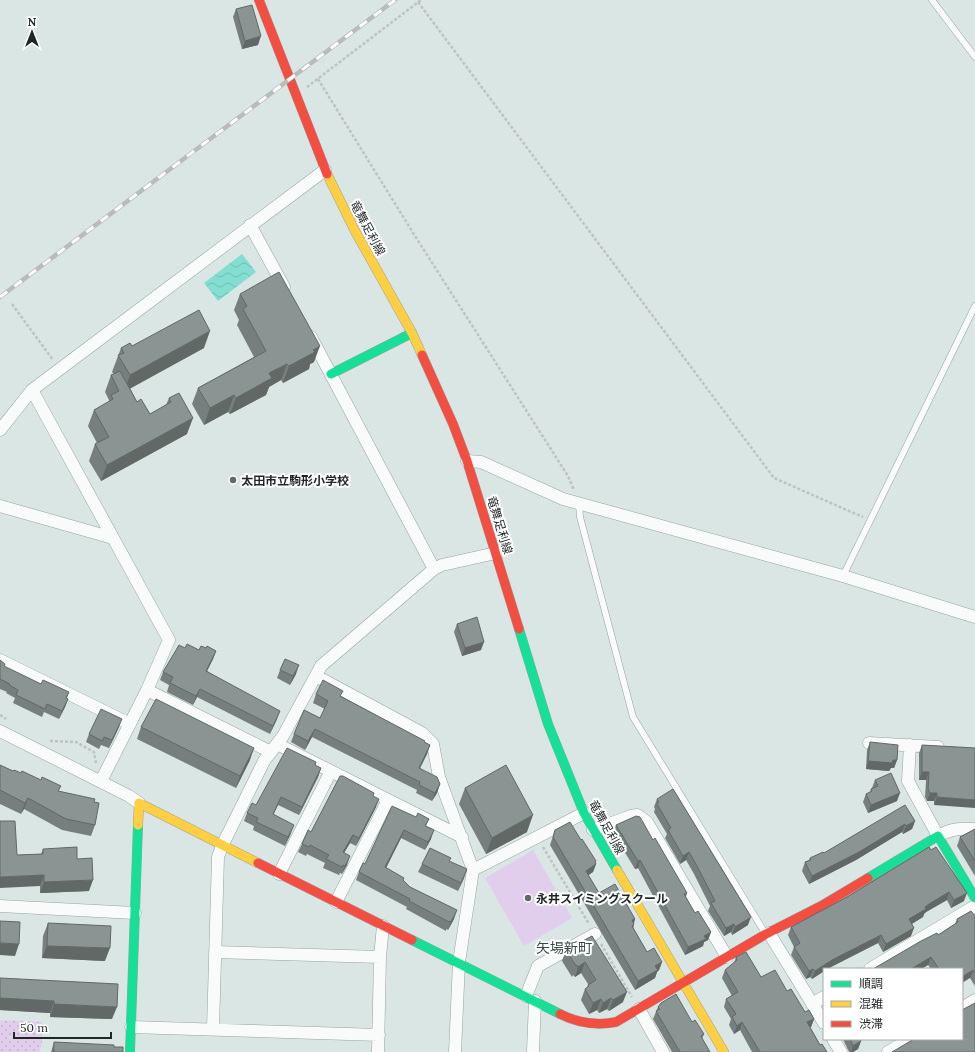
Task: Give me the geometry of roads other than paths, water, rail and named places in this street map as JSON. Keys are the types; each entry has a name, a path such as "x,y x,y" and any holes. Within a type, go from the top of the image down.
{"street":[{"name":"竜舞足利線","path":"259,0 325,170 355,231 412,333 453,424 467,461 548,724 584,814 724,1052"},
{"path":"0,430 32,390 325,170"},
{"path":"250,225 289,296"},
{"path":"306,328 434,569"},
{"path":"331,374 412,333"},
{"path":"32,390 169,640 147,690 101,781"},
{"path":"467,461 481,462 563,499 579,504 843,576 975,617"},
{"path":"0,506 113,538"},
{"path":"213,1030 218,857 264,761 274,748 321,666 434,569 442,565 496,553"},
{"path":"0,660 130,724"},
{"path":"316,676 422,733 433,744 439,777 473,870 459,962 455,1052"},
{"path":"147,690 274,748 331,771 462,837"},
{"path":"0,731 101,781 139,803 222,846 459,962 572,1020 586,1024 603,1025 616,1022 767,934 821,906 949,830 959,828 975,829"},
{"path":"869,743 953,748"},
{"path":"910,745 908,781 938,836 975,898"},
{"path":"279,874 331,771"},
{"path":"336,902 388,800"},
{"path":"130,1052 139,803"},
{"path":"473,870 584,814"},
{"path":"593,830 637,815 647,822 727,957"},
{"path":"0,906 135,913"},
{"path":"872,968 975,906"},
{"path":"452,910 466,916"},
{"path":"378,1052 380,957 383,926"},
{"path":"533,1052 531,999 538,966 595,934"},
{"path":"767,934 823,1022"},
{"path":"215,952 380,957"},
{"path":"812,1004 823,998"},
{"path":"963,1007 975,1000"},
{"path":"639,1009 663,1052"},
{"path":"131,1027 379,1035"},
{"path":"834,1040 841,1052"},
{"path":"888,1052 908,1040"}],"lane":[{"path":"932,0 975,57"},
{"path":"843,576 975,306"},
{"path":"579,504 580,518 633,717 767,934"}],"water":[{"path":"242,254 256,272 218,301 204,283"}],"railway":[{"path":"0,297 395,0"}],"place":[{"name":"太田市立駒形小学校","path":"233,480"},
{"name":"永井スイミングスクール","path":"528,898"}],"district":[{"name":"矢場新町","path":"564,948"}]}
